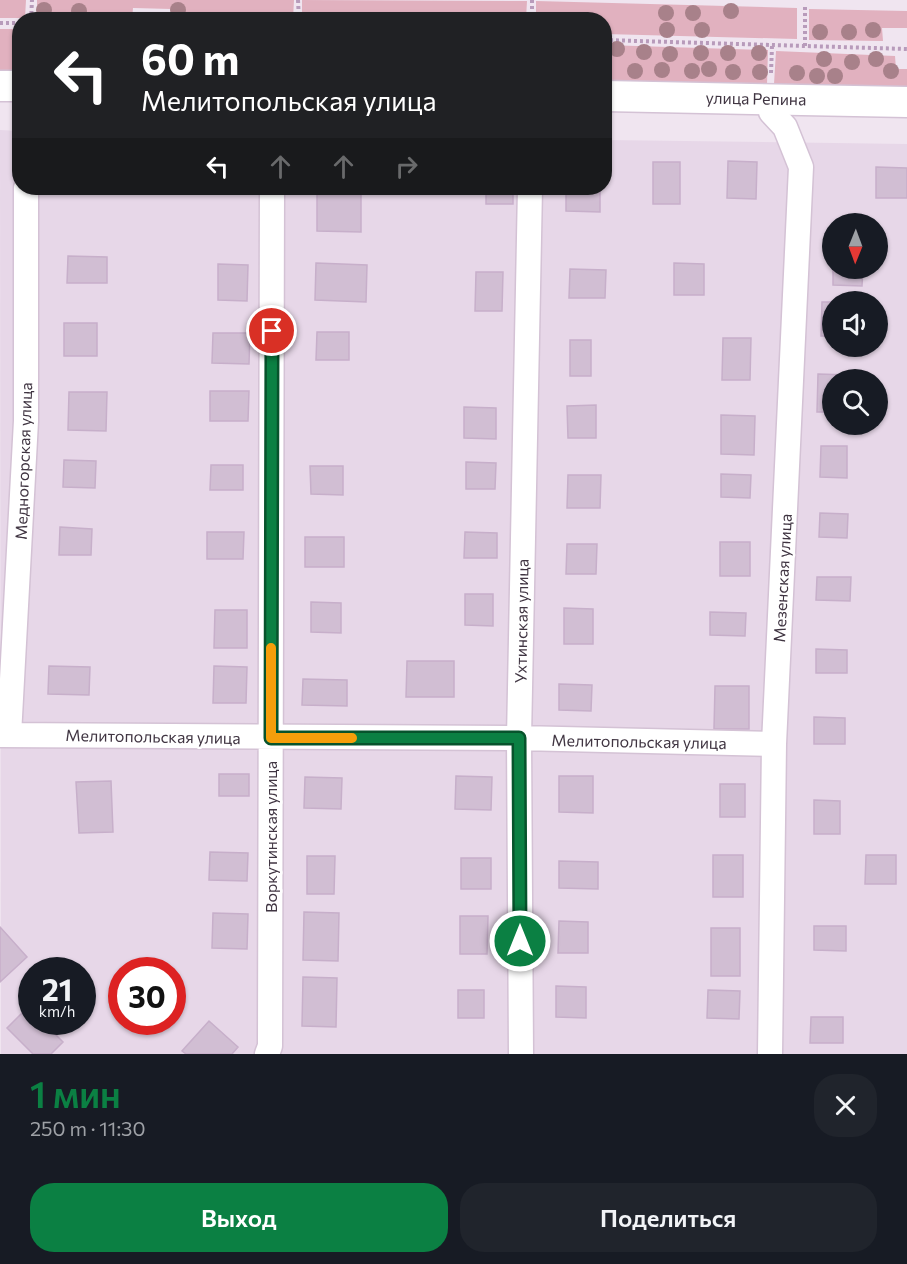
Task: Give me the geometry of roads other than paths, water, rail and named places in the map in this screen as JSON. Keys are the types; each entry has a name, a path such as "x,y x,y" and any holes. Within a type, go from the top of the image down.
{"street":[{"name":"улица Репина","path":"612,96 907,102"},
{"name":"Мезенская улица","path":"770,1054 774,744 801,167 785,127 771,112"},
{"name":"Медногорская улица","path":"5,735 26,421 26,195"},
{"name":"Воркутинская улица","path":"267,1054 270,1046 272,195"},
{"name":"Ухтинская улица","path":"521,1054 519,738 530,195"},
{"name":"Мелитопольская улица","path":"5,735 519,738 774,744"}]}
